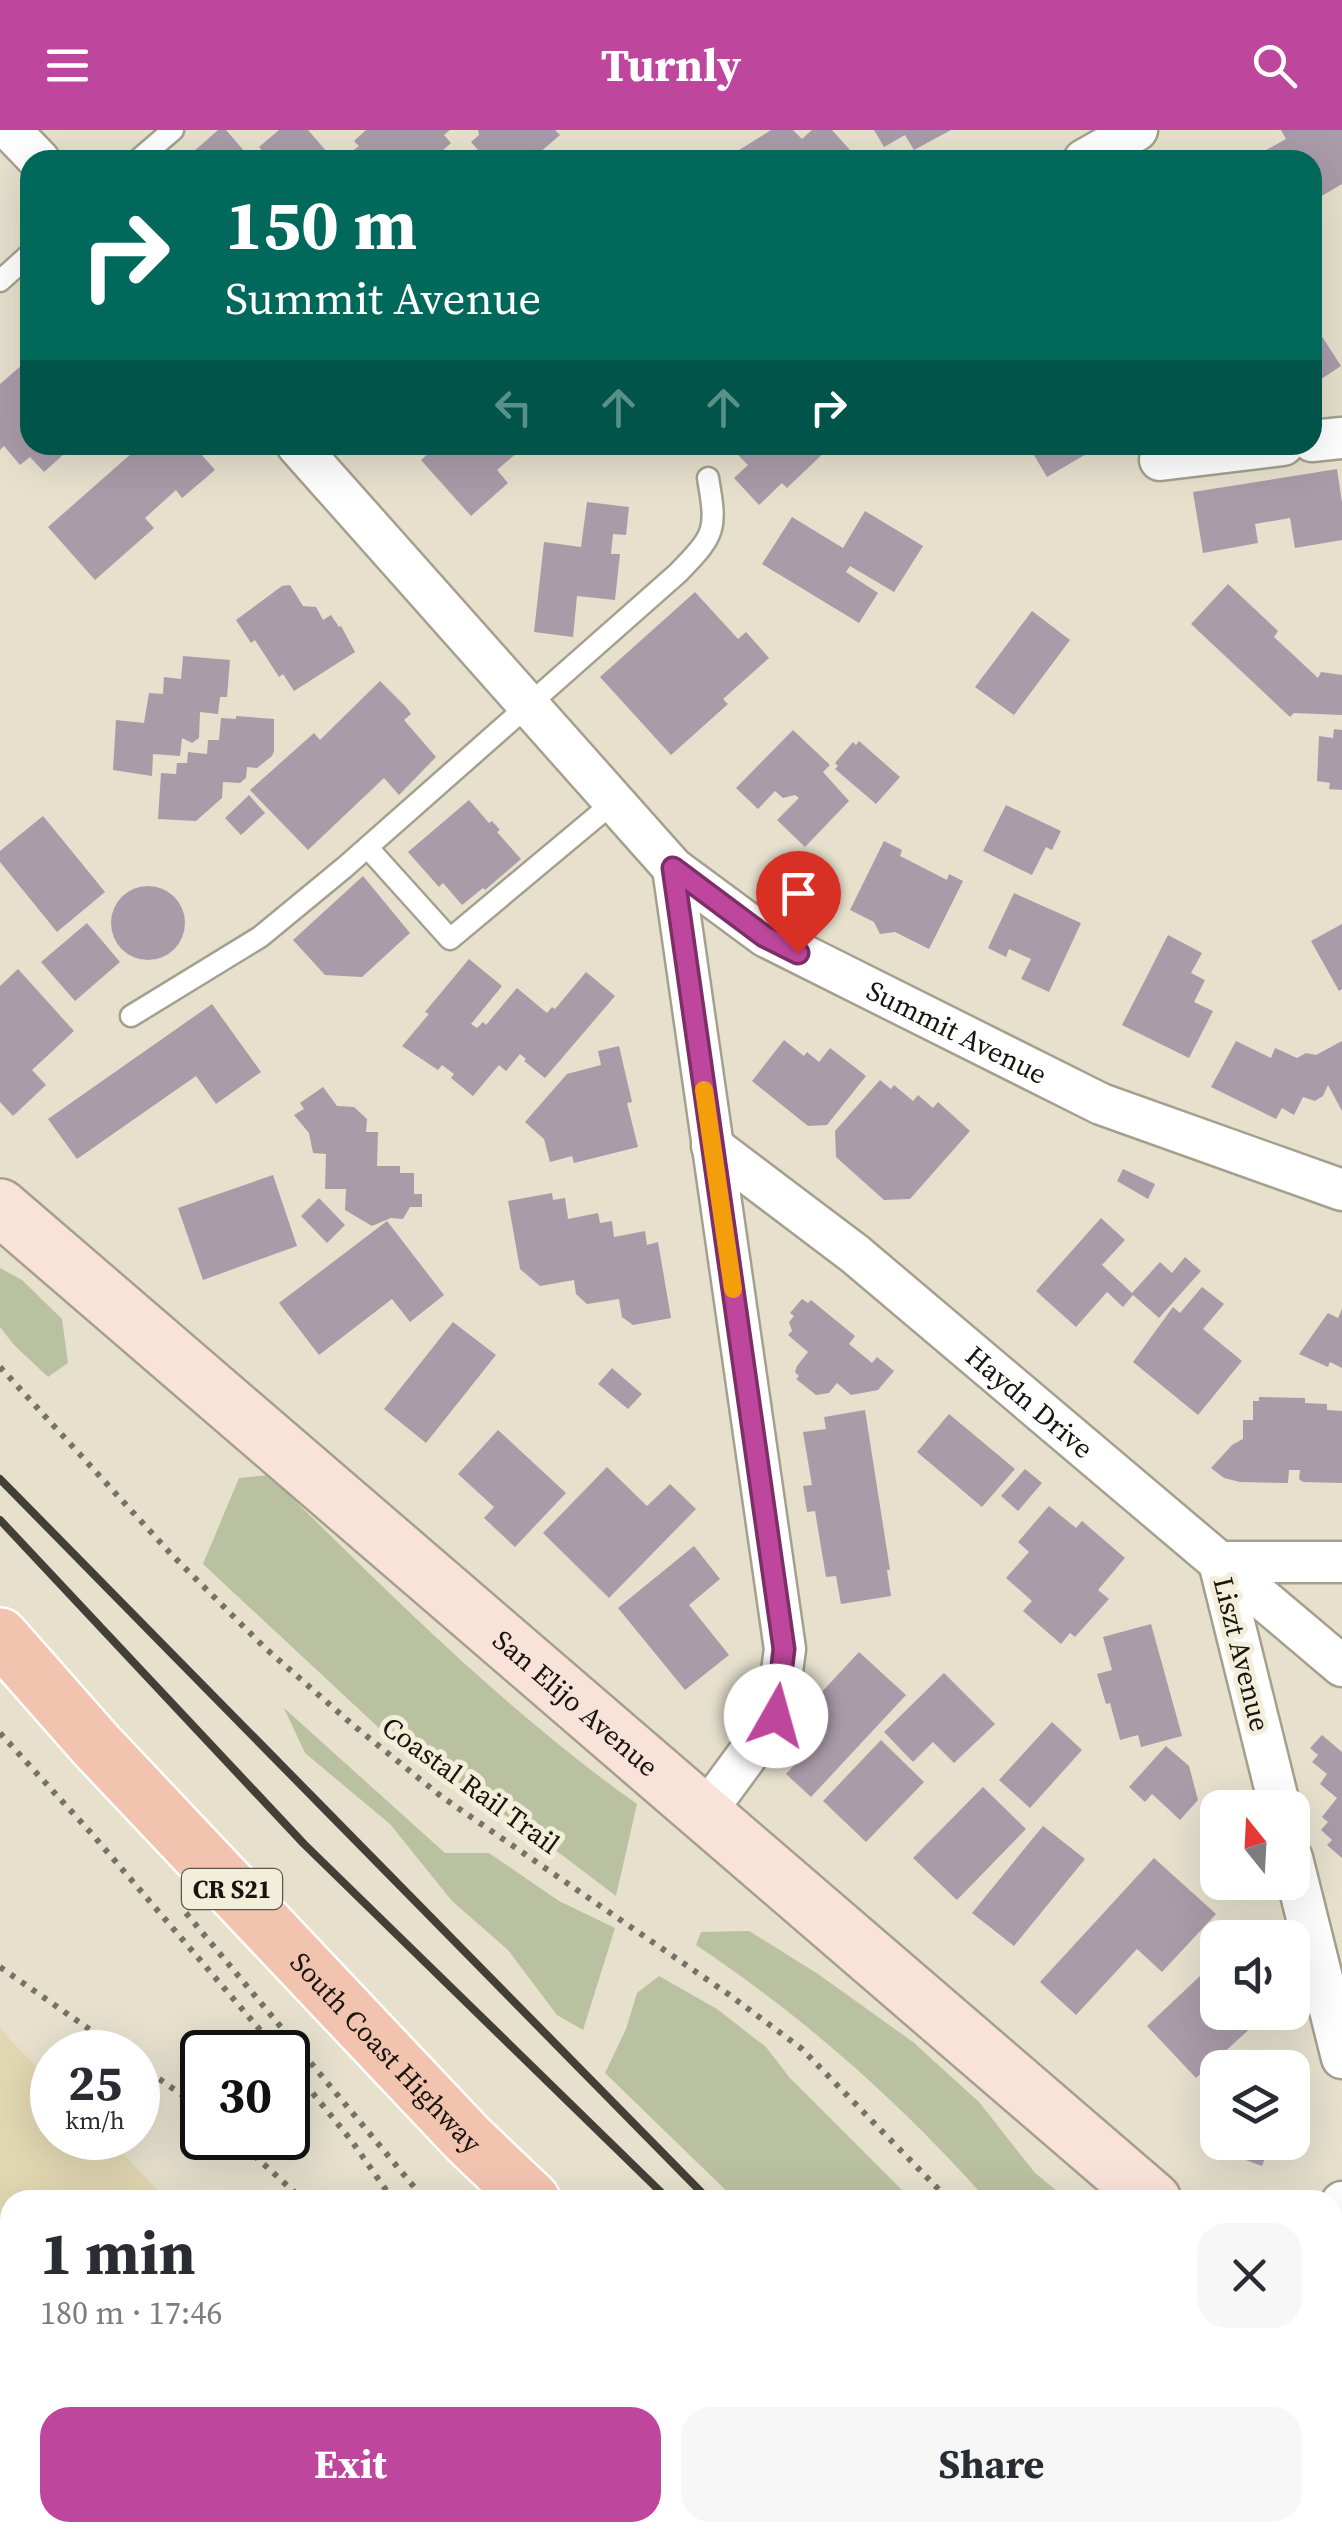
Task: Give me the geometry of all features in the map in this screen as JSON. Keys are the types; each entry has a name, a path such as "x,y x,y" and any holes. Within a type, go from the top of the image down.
{"main road":[{"name":"San Elijo Avenue","path":"0,1207 1142,2190"},
{"name":"South Coast Highway","path":"0,1636 110,1760 468,2139 522,2190"}],"street":[{"path":"10,130 30,150"},
{"path":"1101,150 1136,130"},
{"name":"Summit Avenue","path":"306,455 673,868 764,936 1101,1104 1342,1190"},
{"path":"1160,460 1201,455"},
{"path":"673,868 784,1649 776,1716 704,1814"},
{"name":"Haydn Drive","path":"712,1146 855,1254 1342,1666"},
{"name":"Liszt Avenue","path":"1276,1790 1219,1562 1342,1562"},
{"path":"1302,1900 1342,2058"}],"lane":[{"path":"149,150 172,130"},
{"path":"0,280 20,263"},
{"path":"131,1016 260,937 368,848 606,638 701,549 716,521 708,478"},
{"path":"368,848 450,939 614,802"}],"path":[{"name":"Coastal Rail Trail","path":"0,1366 171,1554 264,1647 353,1726 442,1797 802,2049 939,2190"},
{"path":"0,1733 260,2030"},
{"path":"185,1913 418,2190"},
{"path":"0,1967 90,2030"},
{"path":"310,2090 386,2190"},
{"path":"259,2160 292,2190"}],"green space":[{"path":"0,1268 22,1280 62,1319 68,1363 48,1377 0,1327"},
{"path":"269,1475 493,1688 539,1729 637,1804 616,1896 534,1834 379,1728 203,1564 239,1478"},
{"path":"284,1708 445,1853 489,1853 559,1901 615,1928 583,2030 557,2015 508,1950 452,1901 390,1824 305,1753"},
{"path":"749,1931 818,1974 913,2042 979,2102 1035,2173 1056,2190 978,2190 850,2063 696,1945 701,1932"},
{"path":"659,1976 717,2009 766,2047 790,2078 902,2190 726,2190 605,2073 626,2029 637,1993"}],"sand":[{"path":"0,2029 30,2060 30,2160 129,2160 158,2190 0,2190"}],"building":[{"path":"218,130 226,130 243,150 195,150"},
{"path":"279,130 308,130 325,150 262,150 259,147"},
{"path":"366,130 450,130 444,135 451,143 443,150 354,150 359,146 354,141"},
{"path":"478,130 555,130 560,135 543,150 478,150 471,142 479,135"},
{"path":"771,130 793,130 802,139 812,130 832,130 850,150 739,150"},
{"path":"874,130 951,130 914,150 905,135 884,147"},
{"path":"1281,130 1342,130 1342,184 1322,196 1322,150 1266,150 1286,139"},
{"path":"1322,337 1341,366 1322,378"},
{"path":"20,367 20,455 63,455 44,472 30,457 20,465 4,446 0,450 0,384"},
{"path":"130,455 202,455 215,470 182,498 176,490 145,518 154,528 95,580 48,527"},
{"path":"427,455 514,455 497,470 508,483 471,516 421,460"},
{"path":"738,455 822,455 787,488 782,483 759,505 734,478 748,465"},
{"path":"1034,455 1085,455 1047,477"},
{"path":"1337,469 1342,540 1295,548 1290,518 1255,524 1258,543 1203,553 1193,492"},
{"path":"587,502 629,507 626,535 613,534 611,554 620,554 615,600 577,596 573,637 534,632 544,542 581,547"},
{"path":"865,511 923,546 894,592 850,566 846,572 878,593 859,623 762,564 792,517 843,548"},
{"path":"1228,584 1278,631 1274,637 1318,678 1321,672 1342,675 1342,715 1294,713 1290,717 1191,624"},
{"path":"290,585 303,606 316,607 323,620 331,615 355,652 294,691 236,620 282,586"},
{"path":"695,592 738,639 746,632 769,658 723,699 728,704 671,755 600,677"},
{"path":"1032,611 1070,640 1014,715 975,687"},
{"path":"183,656 230,660 227,697 220,697 218,714 200,712 199,738 192,743 182,738 180,756 153,754 152,776 113,770 116,720 144,723 149,693 163,694 164,677 181,679"},
{"path":"380,681 406,707 411,714 404,720 436,757 399,795 384,778 308,850 250,790 314,733 320,740"},
{"path":"221,718 274,719 272,756 257,768 247,767 246,778 240,783 223,782 222,798 196,821 158,819 161,773 176,774 177,763 187,763 188,752 207,754 208,740 219,740"},
{"path":"1334,729 1342,730 1342,790 1329,789 1330,783 1317,781 1319,736 1333,738"},
{"path":"793,730 830,765 823,772 849,801 805,847 777,820 799,798 783,798 775,791 758,809 736,788"},
{"path":"859,741 900,777 876,804 835,769 835,763 853,742 856,745"},
{"path":"249,795 265,813 241,835 225,818"},
{"path":"469,800 500,830 497,832 521,859 462,905 443,883 439,887 408,852"},
{"path":"1006,805 1061,831 1052,850 1046,847 1032,875 983,851"},
{"path":"43,816 105,892 57,932 0,862 0,851"},
{"path":"884,841 902,850 900,856 947,880 949,874 963,881 929,949 895,932 880,934 874,922 850,910"},
{"path":"363,876 410,933 362,977 325,975 293,940"},
{"path":"148,886 174,897 185,923 174,949 148,960 122,949 111,923 122,897"},
{"path":"1014,893 1081,923 1049,992 1021,979 1031,959 1009,949 1006,957 988,948"},
{"path":"87,923 120,962 75,1001 41,962"},
{"path":"1342,924 1342,989 1339,991 1311,941"},
{"path":"1168,935 1202,953 1191,973 1205,980 1194,1002 1213,1011 1189,1058 1122,1025"},
{"path":"469,959 502,986 471,1024 477,1028 483,1022 486,1025 517,988 547,1013 552,1007 555,1009 586,972 615,996 545,1078 520,1054 506,1071 499,1065 473,1096 442,1065 438,1070 402,1046"},
{"path":"18,969 74,1031 32,1070 46,1085 13,1116 0,1102 0,986"},
{"path":"212,1004 261,1072 216,1104 196,1076 77,1159 48,1119"},
{"path":"784,1040 819,1062 830,1048 866,1076 827,1125 808,1126 752,1081"},
{"path":"1236,1041 1271,1058 1275,1048 1297,1058 1306,1053 1316,1055 1342,1041 1342,1111 1328,1085 1323,1096 1315,1101 1303,1097 1294,1115 1282,1108 1276,1119 1211,1087"},
{"path":"619,1046 638,1147 574,1163 572,1156 550,1162 544,1139 525,1122 567,1074 601,1065 598,1051"},
{"path":"880,1080 891,1089 894,1085 913,1101 918,1095 933,1108 938,1102 970,1131 910,1199 884,1200 836,1157 835,1131"},
{"path":"323,1087 337,1106 354,1107 367,1119 366,1132 378,1132 377,1166 400,1166 400,1173 414,1173 414,1194 422,1194 422,1207 410,1207 403,1219 393,1217 372,1226 345,1210 346,1189 325,1189 326,1154 313,1153 309,1133 294,1115 304,1109 300,1103"},
{"path":"1123,1169 1155,1184 1148,1199 1117,1181"},
{"path":"273,1175 297,1246 203,1280 178,1208"},
{"path":"552,1193 553,1200 565,1198 568,1219 598,1213 600,1223 612,1221 614,1237 645,1231 647,1245 658,1242 671,1318 633,1325 622,1317 619,1299 587,1304 576,1294 574,1280 540,1286 520,1269 508,1201"},
{"path":"319,1198 345,1225 327,1243 301,1216"},
{"path":"1101,1218 1125,1240 1102,1265 1132,1293 1160,1262 1172,1273 1185,1257 1201,1271 1159,1318 1133,1295 1123,1307 1107,1292 1076,1327 1036,1291"},
{"path":"387,1221 444,1295 410,1322 392,1299 319,1355 279,1303"},
{"path":"1202,1287 1224,1304 1203,1329 1242,1361 1198,1415 1133,1362 1173,1307 1180,1313"},
{"path":"802,1299 808,1303 811,1300 855,1336 849,1344 872,1363 877,1357 894,1371 878,1390 851,1395 837,1383 829,1393 816,1395 796,1379 797,1366 808,1352 788,1335 794,1316 790,1313"},
{"path":"1342,1309 1342,1368 1330,1362 1328,1367 1299,1354 1328,1313 1338,1318"},
{"path":"453,1322 496,1355 426,1443 384,1409"},
{"path":"612,1368 642,1394 628,1409 598,1384"},
{"path":"1259,1397 1305,1398 1305,1403 1327,1404 1327,1410 1342,1411 1342,1483 1303,1482 1299,1479 1300,1470 1289,1470 1288,1483 1240,1482 1224,1478 1211,1468 1243,1439 1243,1420 1253,1420 1253,1401 1259,1401"},
{"path":"865,1410 891,1596 841,1604 836,1576 826,1577 815,1511 807,1512 803,1486 812,1485 803,1432 826,1429 824,1417"},
{"path":"949,1414 1015,1469 982,1507 917,1452"},
{"path":"498,1430 566,1493 515,1547 484,1518 494,1507 458,1474"},
{"path":"607,1467 647,1506 670,1484 696,1509 609,1598 543,1533"},
{"path":"1025,1469 1042,1483 1018,1511 1001,1496"},
{"path":"1049,1506 1076,1528 1082,1521 1125,1558 1098,1590 1109,1599 1075,1637 1070,1633 1061,1644 1023,1611 1032,1601 1006,1578 1029,1552 1018,1542"},
{"path":"694,1546 720,1579 689,1605 729,1655 685,1690 618,1608"},
{"path":"1151,1624 1182,1736 1141,1747 1138,1735 1120,1740 1097,1674 1112,1670 1103,1637"},
{"path":"859,1652 906,1695 811,1797 786,1774 814,1744 792,1724"},
{"path":"944,1673 995,1724 954,1763 933,1742 913,1762 884,1732"},
{"path":"1052,1722 1082,1750 1030,1808 999,1780"},
{"path":"1322,1735 1342,1752 1342,1858 1327,1845 1332,1840 1321,1830 1328,1822 1322,1817 1337,1798 1320,1784 1327,1774 1312,1762 1318,1755 1310,1748"},
{"path":"881,1740 924,1782 866,1842 823,1801"},
{"path":"1166,1746 1189,1766 1198,1800 1180,1820 1152,1794 1145,1802 1129,1787"},
{"path":"983,1787 1026,1829 957,1900 913,1858"},
{"path":"1043,1826 1085,1859 1014,1946 972,1913"},
{"path":"1154,1858 1216,1914 1210,1920 1200,1920 1200,1931 1162,1972 1137,1949 1076,2015 1040,1982"},
{"path":"1200,1976 1200,2030 1248,2030 1227,2050 1200,2050 1200,2074 1196,2078 1147,2026"}],"railway":[{"path":"0,1479 699,2190"},
{"path":"0,1520 304,1844 659,2190"}],"slow traffic":[{"path":"704,1090 733,1289"}],"route":[{"path":"776,1716 784,1649 673,868 764,936 798,953"}]}
